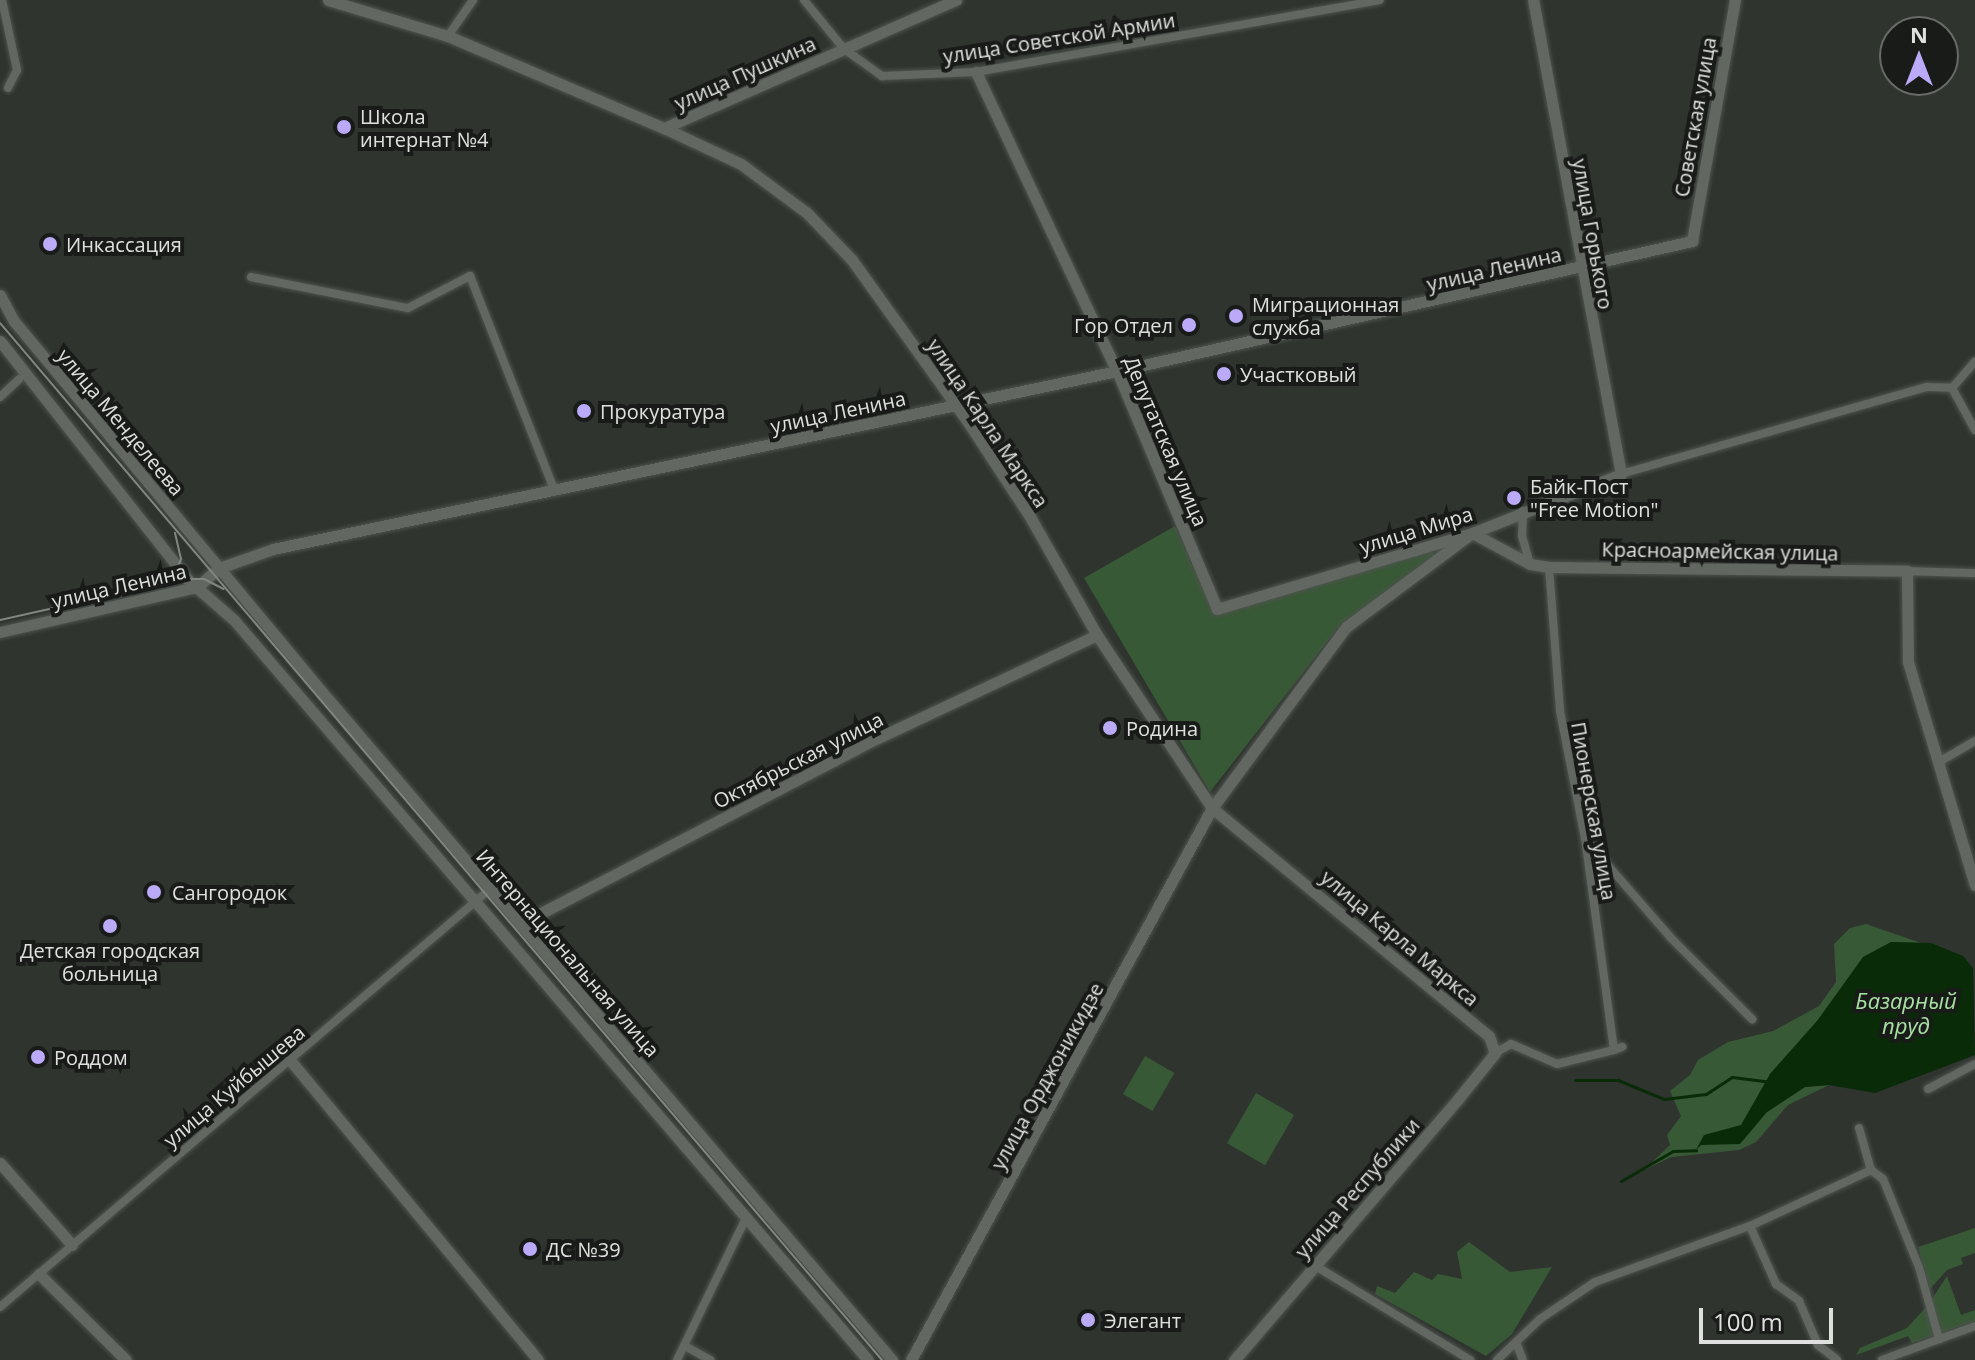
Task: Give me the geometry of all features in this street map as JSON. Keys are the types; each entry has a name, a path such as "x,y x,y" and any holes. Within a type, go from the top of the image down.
{"street":[{"path":"2,0 17,70 8,88"},
{"name":"улица Карла Маркса","path":"328,0 448,36 664,128 741,164 807,213 852,260 1029,515 1097,635 1212,808 1489,1036 1495,1053"},
{"path":"448,36 473,0"},
{"name":"улица Советской Армии","path":"804,0 844,49 882,76 976,72 1380,0"},
{"path":"664,128 956,0"},
{"name":"улица Пушкина","path":"664,128 956,0"},
{"name":"улица Горького","path":"1533,0 1621,474"},
{"name":"Советская улица","path":"1692,241 1735,0"},
{"name":"Депутатская улица","path":"976,72 1117,371 1217,609"},
{"name":"улица Ленина","path":"0,632 197,587 219,568 273,549 1117,371 1692,241"},
{"path":"251,277 408,308 470,276 554,489"},
{"name":"улица Менделеева","path":"0,295 14,321 219,568"},
{"name":"улица Менделеева","path":"0,341 197,587"},
{"path":"1952,388 1975,362"},
{"path":"0,397 19,379"},
{"path":"1621,474 1927,387 1952,388"},
{"path":"1952,388 1975,430"},
{"name":"улица Мира","path":"1217,609 1472,533 1621,474"},
{"path":"1523,511 1522,536 1530,564"},
{"name":"Красноармейская улица","path":"1472,533 1530,564 1549,567 1975,573"},
{"name":"улица Орджоникидзе","path":"911,1360 1212,808 1346,627 1472,533"},
{"name":"Пионерская улица","path":"1495,1053 1511,1044 1557,1064 1618,1049 1585,838 1560,711 1549,567"},
{"name":"Интернациональная улица","path":"219,568 489,890 892,1360"},
{"path":"1907,571 1908,662 1975,885"},
{"name":"Интернациональная улица","path":"197,587 234,620 868,1360"},
{"name":"Октябрьская улица","path":"520,924 878,738 1097,635"},
{"path":"1939,762 1975,741"},
{"path":"1585,838 1671,938 1752,1019"},
{"name":"улица Куйбышева","path":"0,1307 489,890"},
{"name":"улица Республики","path":"1234,1360 1495,1053"},
{"path":"290,1060 538,1360"},
{"path":"1928,1089 1975,1064"},
{"path":"1859,1128 1871,1170 1883,1179 1919,1267 1939,1339"},
{"path":"0,1163 72,1245"},
{"path":"1497,1360 1559,1304 1595,1282 1750,1226 1871,1170"},
{"path":"677,1360 745,1220"},
{"path":"1750,1226 1776,1284 1799,1301 1818,1345 1837,1360"},
{"path":"1313,1264 1470,1360"},
{"path":"39,1274 126,1360"},
{"path":"1882,1360 1975,1326"},
{"path":"1516,1342 1523,1360"},
{"path":"685,1346 710,1360"}],"shaded area":[{"path":"1175,526 1215,616 1431,548 1436,559 1341,624 1210,792 1084,578"},
{"path":"1866,924 1921,943 1891,942 1817,1021 1770,1074 1767,1112 1805,1087 1829,1085 1788,1105 1756,1142 1739,1150 1671,1157 1624,1180 1644,1170 1670,1145 1667,1135 1681,1116 1670,1091 1690,1075 1698,1060 1728,1042 1773,1031 1819,1006 1836,982 1834,944 1850,928"},
{"path":"1145,1056 1174,1073 1152,1111 1123,1094"},
{"path":"1256,1093 1294,1115 1265,1165 1227,1143"},
{"path":"1975,1228 1975,1253 1961,1258 1963,1264 1947,1270 1930,1289 1918,1247"},
{"path":"1469,1242 1510,1272 1552,1267 1512,1334 1486,1356 1375,1294 1377,1286 1395,1293 1414,1272 1432,1280 1438,1274 1462,1279 1457,1252"},
{"path":"1947,1276 1961,1315 1975,1310 1975,1321 1941,1333 1930,1302"},
{"path":"1926,1307 1936,1335 1912,1343 1908,1336 1856,1355 1860,1348 1907,1328"}],"water":[{"name":"Базарный пруд","path":"1891,942 1931,943 1963,956 1973,968 1975,1055 1875,1093 1829,1085 1805,1087 1767,1112 1740,1144 1701,1145 1696,1150 1704,1135 1741,1125 1770,1074 1817,1021 1863,957"}],"waterway":[{"path":"1575,1080 1618,1080 1664,1099 1706,1094 1732,1077 1766,1081"},
{"path":"1621,1181 1673,1151 1696,1150"}],"tram line":[{"path":"0,323 882,1360"},
{"path":"162,583 174,575 181,559 175,533"},
{"path":"0,620 183,579 204,579 224,589"}],"place":[{"name":"Школа интернат №4","path":"344,127"},
{"name":"Инкассация","path":"50,244"},
{"name":"Миграционная служба","path":"1236,316"},
{"name":"Гор Отдел","path":"1189,325"},
{"name":"Участковый","path":"1224,374"},
{"name":"Прокуратура","path":"584,411"},
{"name":"Байк-Пост \"Free Motion\"","path":"1514,498"},
{"name":"Родина","path":"1110,728"},
{"name":"Сангородок","path":"154,892"},
{"name":"Детская городская больница","path":"110,926"},
{"name":"Роддом","path":"38,1057"},
{"name":"ДС №39","path":"530,1249"},
{"name":"Элегант","path":"1088,1320"}]}
